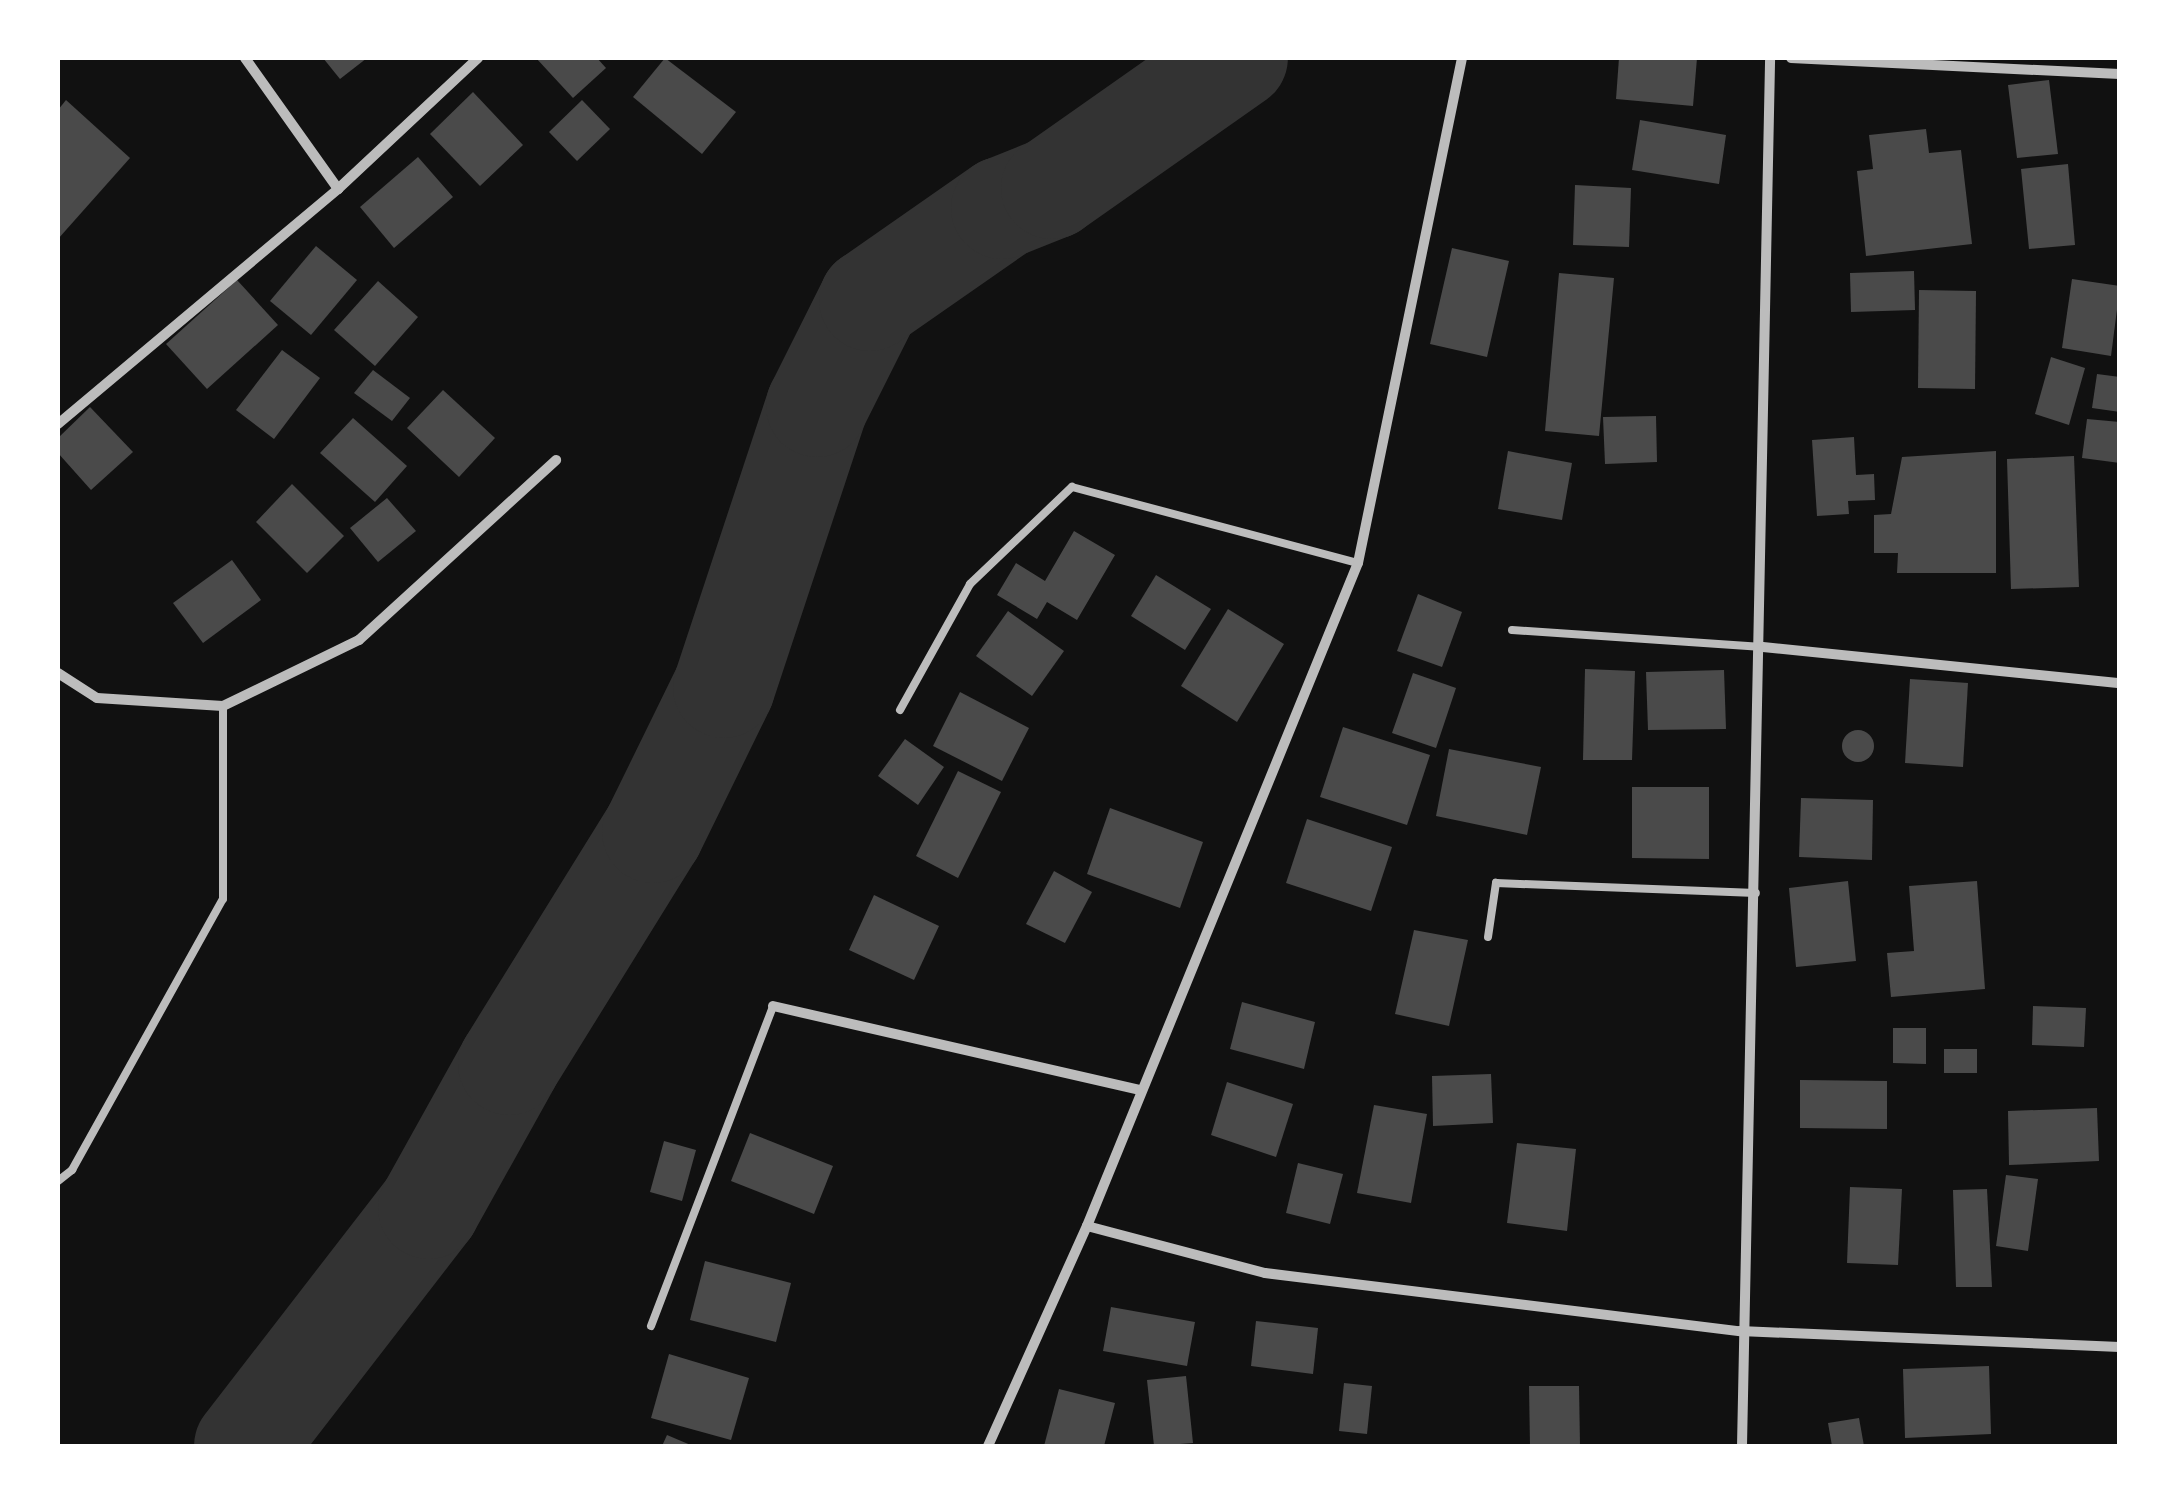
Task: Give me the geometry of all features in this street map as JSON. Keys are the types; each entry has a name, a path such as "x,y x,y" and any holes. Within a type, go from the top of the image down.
{"street":[{"path":"245,58 338,189"},
{"path":"58,423 338,189 478,58"},
{"path":"988,1446 1087,1226 1358,564 1462,58"},
{"path":"1742,1446 1740,1330 1763,648 1770,58"},
{"path":"1792,58 2120,74"},
{"path":"58,673 97,698 223,706 359,640 556,460"},
{"path":"1763,648 2120,683"},
{"path":"773,1006 1141,1090"},
{"path":"1087,1226 1265,1272 1740,1330 2120,1347"}],"lane":[{"path":"900,710 970,584 1072,487 1358,564"},
{"path":"1512,630 1763,648"},
{"path":"58,1181 72,1170 223,898 223,706"},
{"path":"1488,937 1496,883 1756,892"},
{"path":"651,1326 773,1006"}],"building":[{"path":"323,58 367,58 340,79"},
{"path":"536,58 597,58 606,68 573,98"},
{"path":"665,58 736,112 702,154 633,97"},
{"path":"1619,58 1697,58 1693,106 1616,99"},
{"path":"2049,80 2058,154 2017,158 2008,85"},
{"path":"473,92 523,145 480,186 430,134"},
{"path":"66,100 130,158 58,239 58,110"},
{"path":"582,100 610,129 577,161 549,132"},
{"path":"1640,120 1726,135 1719,184 1632,170"},
{"path":"1926,129 1929,153 1961,150 1972,244 1866,256 1857,171 1873,169 1869,135"},
{"path":"418,157 453,197 394,248 360,207"},
{"path":"2068,164 2075,245 2029,249 2021,169"},
{"path":"1575,185 1631,188 1629,247 1573,245"},
{"path":"316,246 357,280 311,335 270,301"},
{"path":"1452,248 1509,261 1487,357 1430,344"},
{"path":"1914,271 1915,310 1851,312 1850,273"},
{"path":"1559,273 1614,278 1599,436 1545,431"},
{"path":"2072,279 2120,286 2111,356 2062,348"},
{"path":"237,280 278,325 207,389 166,344"},
{"path":"378,281 418,317 375,366 334,330"},
{"path":"1919,290 1976,291 1975,389 1918,388"},
{"path":"282,350 320,378 274,439 236,410"},
{"path":"2051,357 2085,368 2069,425 2035,414"},
{"path":"373,370 410,398 392,421 354,393"},
{"path":"2097,374 2120,377 2120,412 2092,408"},
{"path":"443,390 495,438 459,477 407,428"},
{"path":"90,407 133,452 91,490 58,453 58,438"},
{"path":"1656,416 1657,462 1605,464 1603,417"},
{"path":"353,418 407,466 375,502 320,453"},
{"path":"2087,419 2120,422 2120,463 2082,458"},
{"path":"1854,437 1856,475 1874,474 1875,500 1848,501 1849,514 1817,516 1812,440"},
{"path":"1508,451 1572,463 1562,520 1498,509"},
{"path":"1996,451 1996,573 1897,573 1898,553 1874,553 1874,515 1891,514 1902,457"},
{"path":"2074,456 2079,587 2011,589 2007,459"},
{"path":"292,484 344,536 307,573 256,522"},
{"path":"387,498 416,531 378,562 350,528"},
{"path":"1074,531 1115,555 1077,620 1047,602 1037,619 997,595 1016,563 1045,581"},
{"path":"232,560 261,600 203,643 173,603"},
{"path":"1156,575 1211,609 1185,650 1131,616"},
{"path":"1418,594 1462,612 1442,667 1397,651"},
{"path":"1228,609 1284,644 1237,722 1181,686"},
{"path":"1008,611 1064,651 1032,696 976,656"},
{"path":"1585,669 1635,671 1632,760 1583,760"},
{"path":"1724,670 1726,729 1648,730 1646,672"},
{"path":"1413,673 1456,688 1436,748 1392,733"},
{"path":"1910,679 1968,683 1963,767 1905,763"},
{"path":"960,692 1029,728 1002,781 933,746"},
{"path":"1343,727 1430,755 1407,825 1320,797"},
{"path":"1858,730 1869,735 1874,746 1869,757 1858,762 1847,757 1842,746 1847,735"},
{"path":"905,739 944,767 918,805 878,776"},
{"path":"1449,749 1541,767 1527,835 1436,816"},
{"path":"958,771 1001,792 958,878 916,856"},
{"path":"1632,787 1709,787 1709,859 1632,858"},
{"path":"1801,798 1873,800 1872,860 1799,857"},
{"path":"1110,808 1203,842 1180,908 1087,874"},
{"path":"1307,819 1392,847 1371,911 1286,883"},
{"path":"1054,871 1092,892 1065,943 1026,924"},
{"path":"1848,881 1856,961 1796,967 1789,888"},
{"path":"1977,881 1985,989 1891,997 1887,953 1914,951 1909,886"},
{"path":"874,895 939,926 914,980 849,950"},
{"path":"1414,930 1468,940 1449,1026 1395,1014"},
{"path":"1242,1002 1315,1022 1304,1069 1230,1049"},
{"path":"2033,1006 2086,1008 2084,1047 2032,1045"},
{"path":"1893,1028 1926,1028 1926,1064 1893,1063"},
{"path":"1944,1049 1977,1049 1977,1073 1944,1073"},
{"path":"1491,1074 1493,1123 1433,1126 1432,1076"},
{"path":"1800,1080 1887,1081 1887,1129 1800,1128"},
{"path":"1227,1082 1293,1104 1276,1157 1211,1135"},
{"path":"1374,1105 1427,1114 1411,1203 1357,1193"},
{"path":"2097,1108 2099,1161 2009,1165 2008,1111"},
{"path":"750,1133 833,1166 814,1214 731,1181"},
{"path":"664,1141 696,1150 682,1201 650,1192"},
{"path":"1517,1143 1576,1149 1567,1231 1507,1223"},
{"path":"1298,1163 1343,1174 1330,1224 1286,1213"},
{"path":"2006,1175 2038,1179 2028,1251 1996,1246"},
{"path":"1850,1187 1902,1189 1898,1265 1847,1263"},
{"path":"1987,1189 1992,1287 1956,1287 1953,1190"},
{"path":"705,1261 791,1283 776,1342 690,1320"},
{"path":"1111,1307 1195,1322 1187,1366 1103,1351"},
{"path":"1256,1321 1318,1328 1313,1374 1251,1366"},
{"path":"669,1354 749,1378 731,1440 651,1418"},
{"path":"1989,1366 1991,1434 1905,1438 1903,1369"},
{"path":"1186,1376 1193,1443 1154,1446 1147,1380"},
{"path":"1344,1383 1372,1386 1367,1434 1339,1431"},
{"path":"1529,1386 1579,1386 1580,1446 1530,1446"},
{"path":"1059,1389 1115,1403 1104,1446 1044,1446"},
{"path":"1859,1418 1864,1446 1832,1446 1828,1423"},
{"path":"667,1435 693,1446 662,1446"}],"waterway":[{"path":"245,1446 429,1208 509,1064 653,832 724,687 817,406 870,300 1002,208 1052,188 1237,58"}]}
